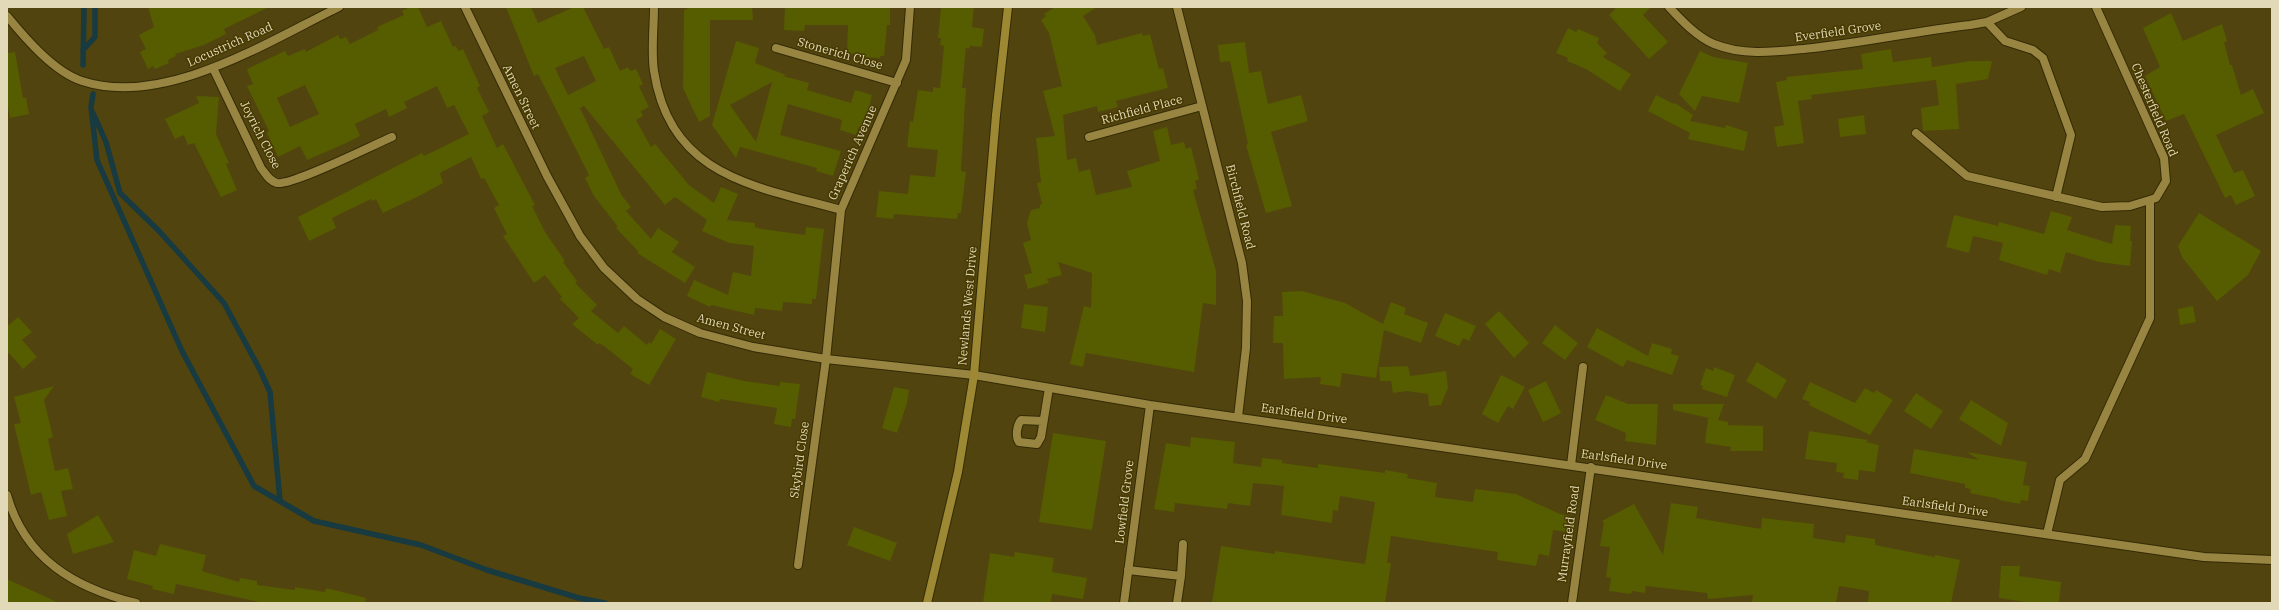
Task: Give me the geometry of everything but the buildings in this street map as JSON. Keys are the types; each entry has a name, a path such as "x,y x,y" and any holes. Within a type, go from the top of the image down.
{"street":[{"name":"Locustrich Road","path":"7,16 22,34 61,69 82,81 126,88 144,87 182,79 213,68 339,7"},
{"name":"Amen Street","path":"465,7 547,176 580,236 604,268 637,299 664,317 700,333 753,347 826,359 974,374"},
{"path":"654,7 654,70 662,101 675,130 689,148 707,164 737,180 841,210"},
{"name":"Graperich Avenue","path":"826,359 841,210 906,60 910,7"},
{"name":"Newlands West Drive","path":"927,603 958,472 974,374 996,115 1008,7"},
{"name":"Birchfield Road","path":"1177,7 1242,263 1247,301 1246,348 1238,417"},
{"name":"Everfield Grove","path":"1669,7 1683,21 1713,44 1740,51 1760,52 1852,44 1987,22 2021,7"},
{"name":"Chesterfield Road","path":"2096,7 2164,158 2166,181 2156,198 2150,200"},
{"path":"1987,22 2005,41 2033,50 2043,58 2071,135 2056,197"},
{"name":"Stonerich Close","path":"776,48 897,83"},
{"name":"Joyrich Close","path":"213,68 261,168 270,180 277,183 296,179 392,137"},
{"name":"Richfield Place","path":"1089,137 1202,106"},
{"path":"1916,133 1967,176 2102,207 2130,206 2150,200 2150,318 2085,459 2060,480 2047,534"},
{"name":"Skybird Close","path":"798,565 826,359"},
{"path":"1571,465 1583,367"},
{"name":"Earlsfield Drive","path":"974,374 1150,405 1591,467 2204,557 2272,560"},
{"path":"1043,422 1049,388"},
{"name":"Lowfield Grove","path":"1124,603 1150,405"},
{"name":"Murrayfield Road","path":"1572,603 1591,467"},
{"path":"7,495 10,508 30,543 50,564 76,582 95,591 136,603"},
{"path":"1177,603 1181,576 1183,544"},
{"path":"1128,570 1181,576"}],"waterway":[{"path":"83,65 84,7"},
{"path":"83,50 95,37 95,7"},
{"path":"93,94 91,107 97,160 182,351 254,486 314,521 421,545 487,570 579,598 605,603"},
{"path":"93,113 106,142 120,193 159,231 224,303 260,370 270,392 280,501"}]}
